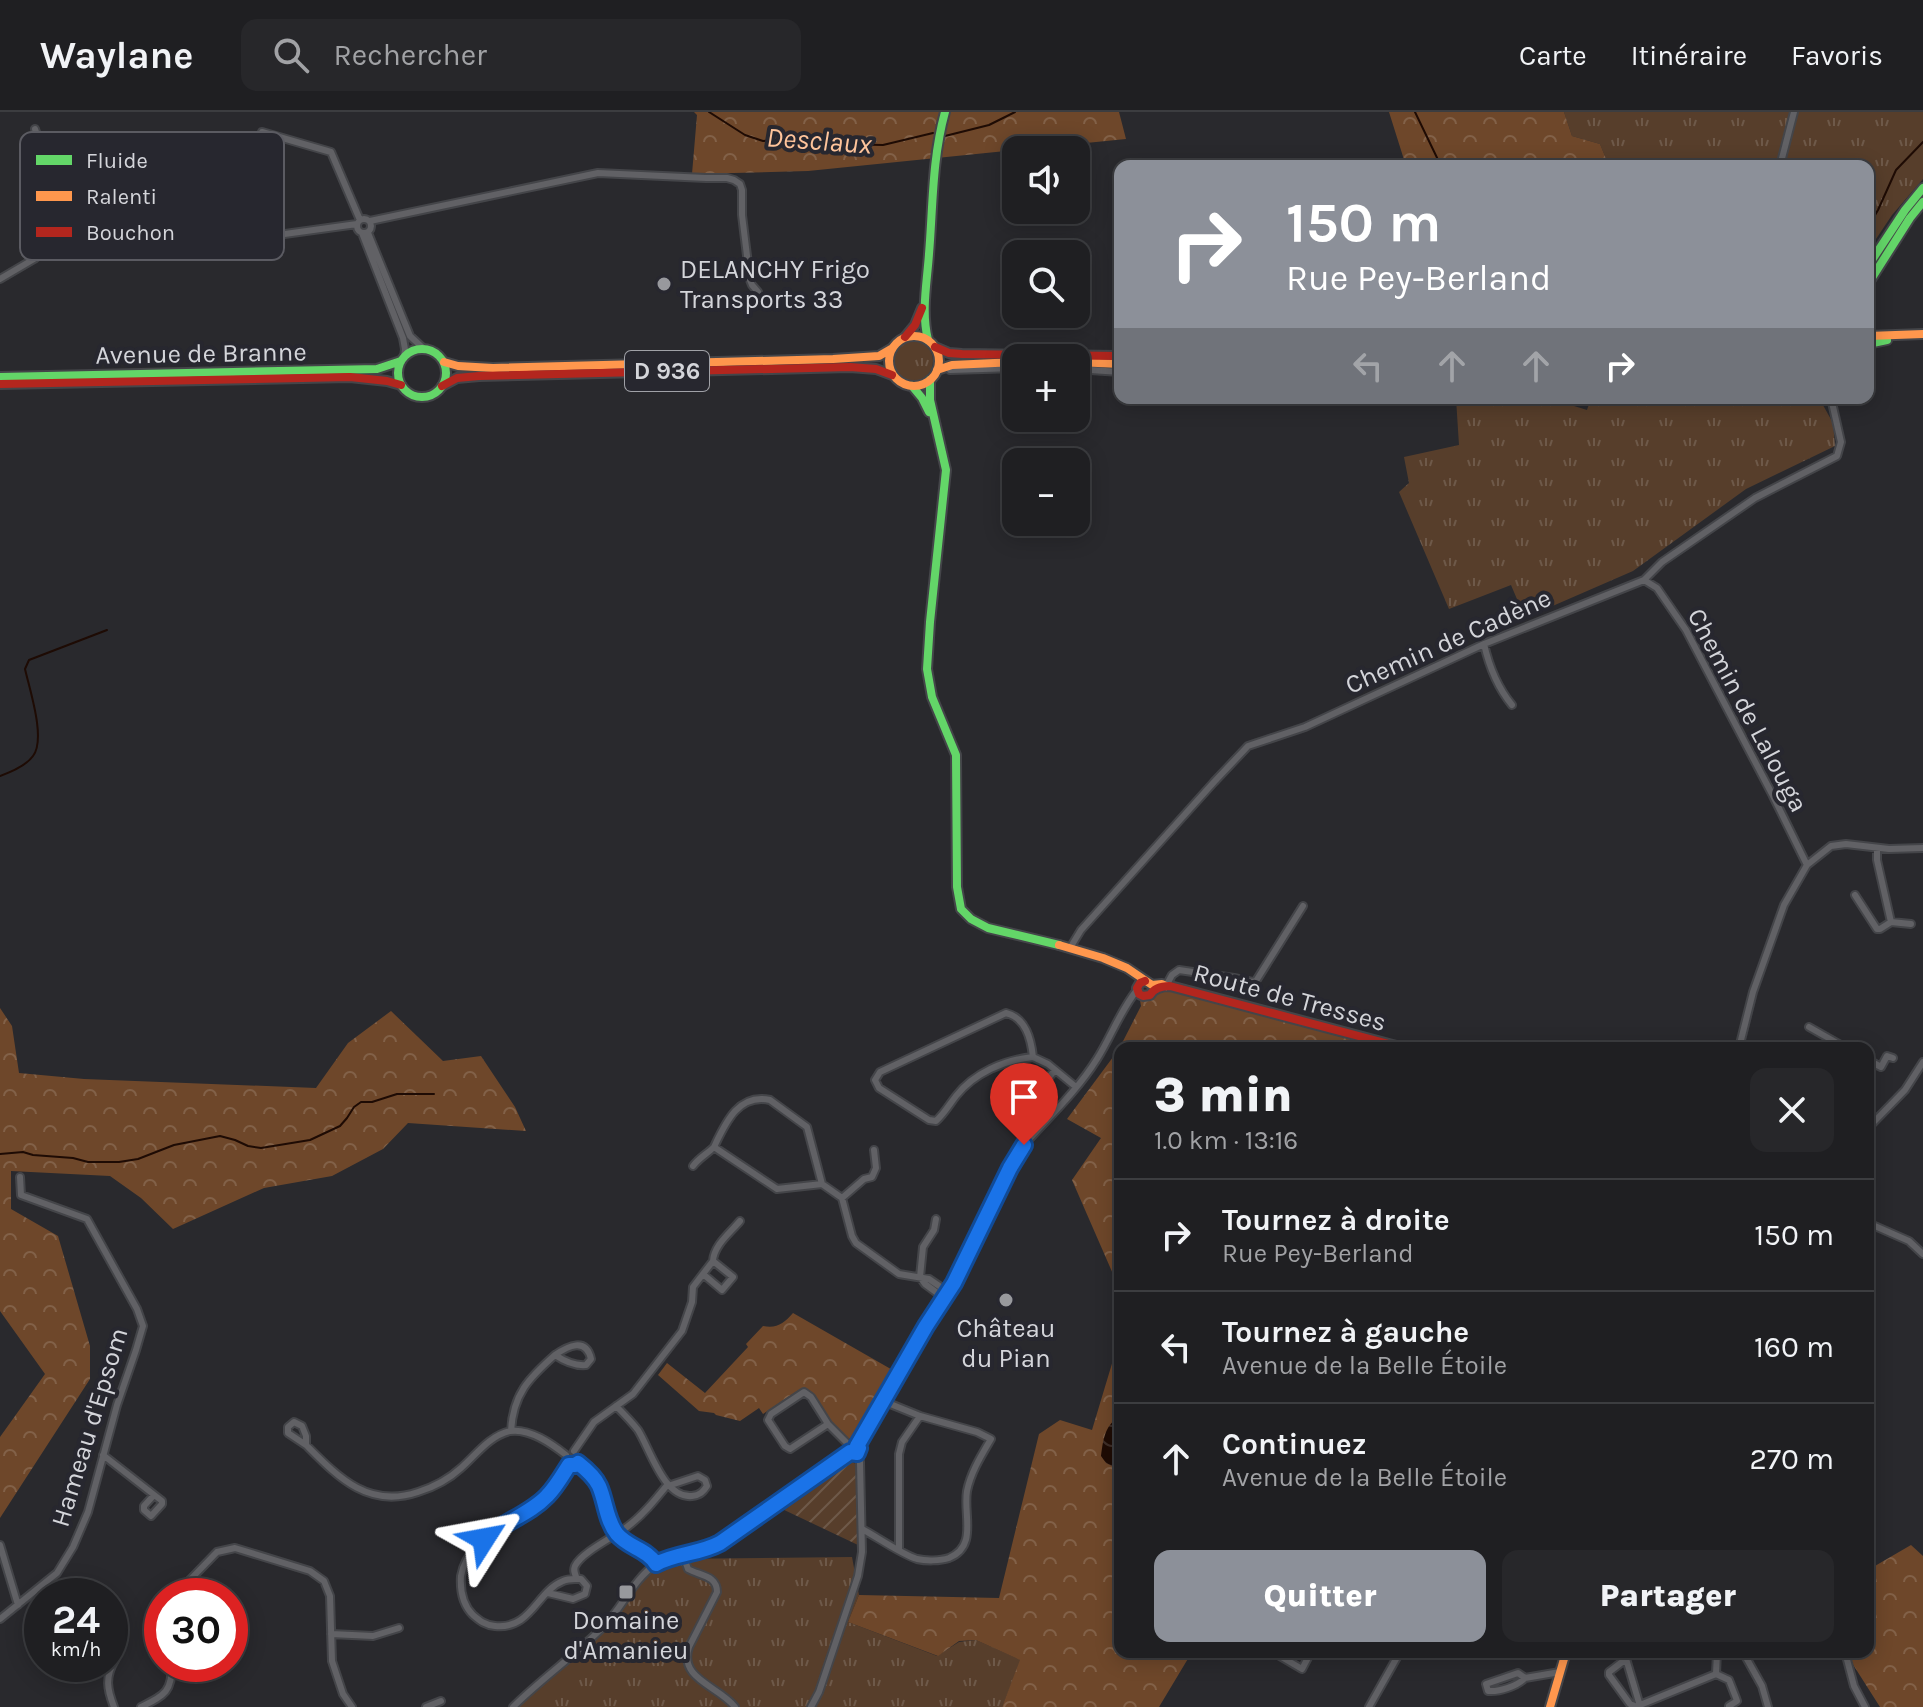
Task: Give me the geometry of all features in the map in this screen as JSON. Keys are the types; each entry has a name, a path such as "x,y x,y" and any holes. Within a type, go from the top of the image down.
{"main road":[{"path":"945,112 937,144 924,326 931,343 939,358 937,370 930,380 918,386 897,381 892,375 888,362 891,349 899,340 913,336 931,343 944,352 962,354 1114,356"},
{"path":"1874,257 1923,188"},
{"path":"1874,275 1923,202"},
{"path":"905,337 915,325 925,299"},
{"path":"1874,336 1923,334"},
{"path":"1874,343 1904,336"},
{"path":"424,349 437,354 444,362 446,372 442,386 435,393 422,397 409,394 401,385 398,374 402,359 412,351 424,349"},
{"name":"D 936","path":"444,362 493,368 808,360 878,356 891,349"},
{"name":"Avenue de Branne","path":"0,377 377,369 402,359"},
{"path":"1090,363 1114,364"},
{"path":"937,370 952,365 1002,365"},
{"name":"D 936","path":"442,386 452,379 465,376 578,373 850,367 883,370 892,375"},
{"name":"Avenue de Branne","path":"0,384 350,377 401,385"},
{"path":"930,380 929,395 946,470 927,669 932,697 956,755 957,887 961,909 971,919 988,928 1070,948 1127,968 1145,988"},
{"path":"912,386 935,423"},
{"name":"Route de Tresses","path":"1145,988 1166,986 1381,1042"},
{"path":"1553,1705 1564,1658"}],"street":[{"path":"1782,160 1794,112"},
{"path":"284,138 331,152 358,222 358,230 365,233 410,336 424,349"},
{"path":"284,233 365,219 370,221 598,173 727,178 740,184 742,190 750,280 758,292"},
{"path":"365,233 371,227 370,221"},
{"path":"365,233 403,338 405,349 402,359"},
{"path":"0,279 32,260"},
{"path":"950,370 1002,366"},
{"path":"1090,370 1114,372"},
{"name":"Chemin de Cadène","path":"1070,948 1081,930 1248,746 1305,727 1484,644 1644,580 1662,562 1755,498 1837,456 1841,442 1832,404"},
{"name":"Chemin de Lalouga","path":"1644,580 1657,588 1686,630 1807,865"},
{"path":"1484,644 1491,669 1512,705"},
{"path":"1740,1042 1753,992 1784,905 1807,865 1831,846 1923,848"},
{"path":"1877,848 1891,922"},
{"path":"1855,895 1877,928 1891,922 1911,924"},
{"path":"1166,986 1179,970 1256,981 1303,906"},
{"path":"513,1707 608,1622 641,1578 656,1564 720,1543 854,1449 946,1295 1015,1159 1096,1060 1124,1007 1145,988"},
{"path":"1033,1057 1023,1023 1006,1013 880,1072 875,1080 879,1088 929,1120 936,1121 958,1094 982,1074 1011,1061 1033,1057 1048,1064 1076,1087"},
{"path":"1809,1027 1835,1042"},
{"path":"1874,1063 1881,1067 1887,1056 1893,1058"},
{"path":"1874,1122 1905,1090 1923,1062"},
{"path":"1034,1134 1019,1114 1055,1070"},
{"path":"693,1166 714,1147 732,1113 758,1099 770,1100 807,1127 822,1184"},
{"path":"714,1147 777,1189 822,1184 842,1198 856,1243 903,1276 929,1279 946,1295"},
{"path":"842,1198 864,1179 872,1177 876,1168 874,1150"},
{"name":"Hameau d'Epsom","path":"0,1619 57,1573 73,1547 88,1512 143,1326 137,1309 87,1219 21,1195 20,1177"},
{"path":"920,1277 923,1247 934,1230 936,1219"},
{"path":"569,1465 565,1459 594,1422 633,1394 682,1331 687,1323 693,1287 713,1261 712,1256 719,1245 740,1221"},
{"path":"1874,1226 1909,1241 1923,1254"},
{"path":"703,1274 722,1290 733,1277 713,1261"},
{"path":"511,1431 515,1404 525,1384 555,1355 576,1345 589,1351 591,1359 586,1365 581,1365 555,1355"},
{"path":"811,1707 854,1589 862,1552 860,1458 828,1424 811,1397 804,1392 771,1414 768,1420 790,1449 828,1424"},
{"path":"862,1529 916,1559 942,1560 954,1556 964,1546 968,1531 966,1499 972,1472 991,1439 883,1401"},
{"path":"577,1579 575,1567 591,1551 640,1517 669,1485 698,1476 705,1480 707,1486 702,1493 679,1494 669,1485 651,1458 639,1433 616,1406"},
{"path":"899,1549 899,1454 902,1442 920,1416"},
{"path":"306,1445 351,1484 364,1492 388,1498 409,1495 440,1483 456,1473 492,1439 511,1431 525,1432 579,1456 578,1463"},
{"path":"103,1455 154,1495"},
{"path":"569,1465 578,1463"},
{"path":"578,1463 598,1483 617,1534 626,1543 648,1553 656,1564"},
{"path":"548,1593 580,1598 587,1591 587,1586 584,1580 564,1580 548,1593 523,1618 504,1626 486,1624 466,1606 461,1588 462,1573 468,1557 484,1539 541,1502 569,1465"},
{"path":"0,1545 18,1605"},
{"path":"192,1578 217,1552 235,1548 310,1571 324,1581 330,1596 333,1668 352,1707"},
{"path":"683,1555 688,1569 711,1578 717,1586 717,1592 689,1647 687,1665 693,1675 730,1700 735,1707"},
{"path":"331,1634 373,1636 399,1628"},
{"path":"1283,1658 1302,1669 1308,1658"},
{"path":"1369,1707 1397,1658"},
{"path":"1623,1658 1609,1675 1630,1704 1639,1706 1716,1674 1729,1680 1737,1701 1729,1706"},
{"path":"1626,1658 1639,1706"},
{"path":"1716,1674 1717,1658"},
{"path":"1746,1658 1762,1686 1768,1707"},
{"path":"1847,1658 1854,1686 1865,1707"},
{"path":"1525,1678 1518,1673 1486,1684 1488,1691 1494,1691 1519,1684 1525,1678 1560,1672"},
{"path":"108,1682 107,1689 114,1707"},
{"path":"141,1707 165,1694 171,1682"},
{"path":"426,1707 441,1701"}],"green space":[{"path":"694,112 1119,112 1126,139 1090,143 1090,136 1002,136 1002,151 808,171 692,174 697,115"},
{"path":"1389,112 1564,112 1572,136 1600,144 1607,160 1404,160"},
{"path":"1564,112 1923,112 1923,179 1874,242 1874,160 1607,160 1600,144 1572,136"},
{"path":"913,341 927,347 933,361 927,375 913,381 899,375 893,361 899,347"},
{"path":"1456,404 1568,404 1587,410 1589,404 1822,404 1833,423 1835,446 1746,489 1633,571 1525,618 1511,585 1449,609 1399,492 1409,483 1404,457 1459,445"},
{"path":"1163,986 1354,1034 1354,1042 1123,1042 1141,1006 1139,994 1143,996"},
{"path":"0,1008 12,1026 19,1073 84,1079 316,1088 348,1043 391,1011 443,1061 481,1056 515,1107 526,1131 408,1123 383,1149 332,1176 264,1188 173,1229 141,1198 110,1176 11,1171 11,1209 58,1236 90,1346 90,1379 0,1518 0,1437 45,1374 0,1311"},
{"path":"1114,1056 1114,1276 1072,1180 1101,1138 1067,1119"},
{"path":"793,1313 896,1372 856,1434 849,1439 835,1427 806,1389 797,1391 763,1414 759,1408 740,1421 699,1411 658,1375 667,1363 705,1393 748,1347 746,1344 763,1326 780,1324"},
{"path":"1114,1357 1114,1658 1188,1658 1159,1707 1002,1707 1020,1660 976,1640 959,1641 938,1656 848,1622 859,1595 999,1598 1039,1434 1060,1420 1092,1430"},
{"path":"848,1460 856,1464 858,1545 780,1508"},
{"path":"1911,1545 1923,1556 1923,1707 1880,1707 1849,1658 1874,1658 1874,1567"},
{"path":"852,1557 859,1595 848,1622 937,1656 959,1642 976,1640 1021,1660 1002,1707 513,1707 594,1636 642,1577 668,1559"}],"water":[{"path":"1114,1421 1112,1466 1101,1456 1103,1441"}],"waterway":[{"name":"Desclaux","path":"709,112 745,135 763,141 801,138 835,144 883,145 933,133"},
{"name":"Desclaux","path":"945,136 989,125 1015,112"},
{"name":"Desclaux","path":"1415,112 1438,160"},
{"path":"1874,217 1896,170 1923,142"},
{"path":"0,776 26,763 37,748 38,727 25,669 29,660 107,630"},
{"path":"0,1154 23,1152 88,1162 119,1162 138,1159 174,1145 220,1136 261,1148 310,1140 340,1126 361,1102 397,1094 434,1094"}],"traffic: fast":[{"path":"928,340 925,308 934,183 945,112"},
{"path":"1874,257 1923,188"},
{"path":"1874,275 1923,202"},
{"path":"1874,343 1887,340"},
{"path":"422,349 439,356 446,373 439,390 422,397 405,390 398,373 405,356 422,349"},
{"path":"0,377 377,369 401,361"},
{"path":"930,380 930,400 946,470 927,669 932,697 956,755 957,887 961,909 971,919 988,928 1059,945"},
{"path":"912,386 929,412"}],"traffic: slow":[{"path":"1874,336 1923,334"},
{"path":"914,336 932,343 939,361 932,379 914,386 896,379 889,361 896,343 914,336"},
{"path":"444,362 493,368 833,359 879,356 891,349"},
{"path":"937,370 952,365 1002,363"},
{"path":"1090,363 1114,364"},
{"path":"1059,945 1127,968 1152,985 1166,986"},
{"path":"1550,1707 1564,1658"}],"traffic: jam":[{"path":"905,337 915,325 922,308"},
{"path":"935,347 962,354 1114,356"},
{"path":"442,386 457,378 479,376 850,367 876,369 892,375"},
{"path":"0,384 350,377 401,385"},
{"path":"1145,981 1137,988 1143,996 1170,986 1381,1042"}],"place":[{"name":"DELANCHY Frigo Transports 33","path":"664,284"},
{"name":"Château du Pian","path":"1006,1300"},
{"name":"Domaine d'Amanieu","path":"626,1592"}],"route":[{"path":"484,1539 541,1502 569,1465 578,1463 598,1483 617,1534 626,1543 648,1553 656,1564 720,1543 850,1452 857,1453 857,1446 954,1283 1024,1145"}]}
